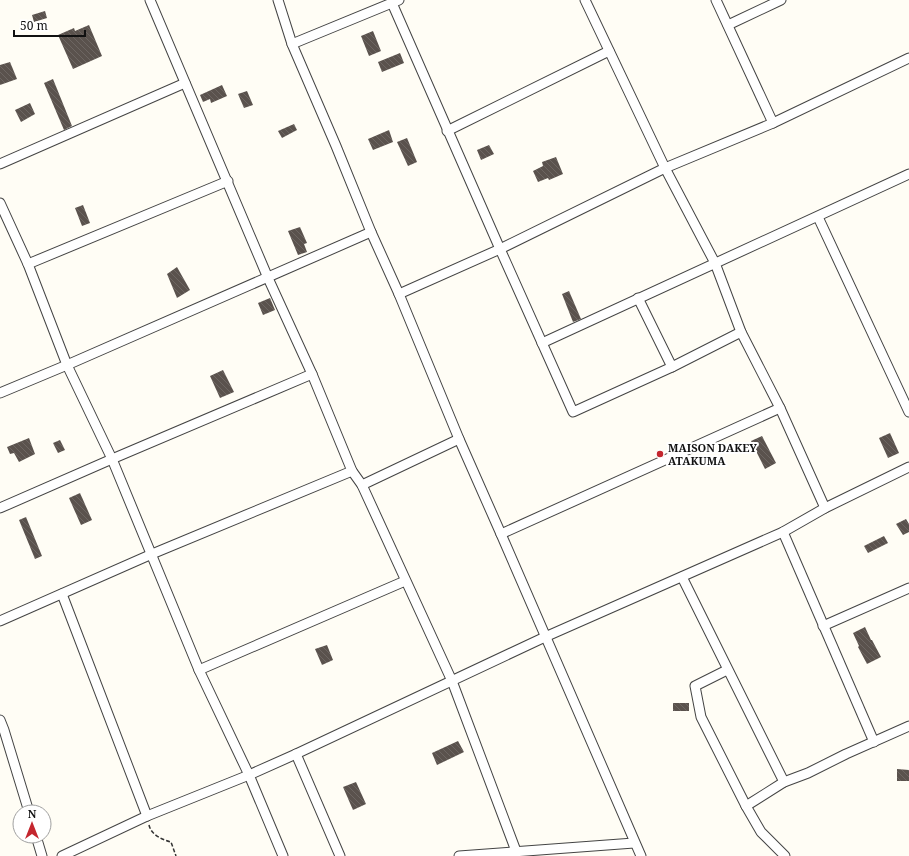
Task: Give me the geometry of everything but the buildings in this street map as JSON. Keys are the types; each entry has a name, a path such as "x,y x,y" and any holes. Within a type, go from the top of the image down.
{"street":[{"path":"150,0 268,278 312,374 352,471 362,485 452,681 516,851"},
{"path":"278,0 292,44 371,232 399,294 458,439 641,856"},
{"path":"585,0 666,168 715,263 741,332 780,408 825,508"},
{"path":"716,0 774,123"},
{"path":"728,25 782,0"},
{"path":"292,44 395,2 447,131 573,412 672,367 741,332"},
{"path":"447,131 609,51"},
{"path":"399,294 500,249 666,168 774,123 909,58"},
{"path":"0,164 186,83"},
{"path":"542,343 909,174"},
{"path":"28,264 228,181"},
{"path":"0,204 28,264 67,365 112,459 199,670 249,775 283,856"},
{"path":"818,216 909,412"},
{"path":"0,393 371,232"},
{"path":"638,298 672,367"},
{"path":"0,508 312,374"},
{"path":"501,534 780,408"},
{"path":"362,485 458,439"},
{"path":"62,856 147,816 249,775 296,754 545,637 783,532 825,508 909,468"},
{"path":"0,621 152,554 352,471"},
{"path":"783,532 874,742"},
{"path":"682,577 784,782"},
{"path":"199,670 405,581"},
{"path":"823,626 909,588"},
{"path":"62,594 147,816"},
{"path":"727,670 695,686 701,717 746,806 761,832 785,856"},
{"path":"0,720 27,804"},
{"path":"746,806 784,782 808,773 909,726"},
{"path":"296,754 340,856"},
{"path":"459,856 634,843"},
{"path":"38,844 42,856"}],"path":[{"path":"147,816 149,829 161,839 171,842 176,856"}],"place":[{"name":"MAISON DAKEY ATAKUMA","path":"660,454"}]}
